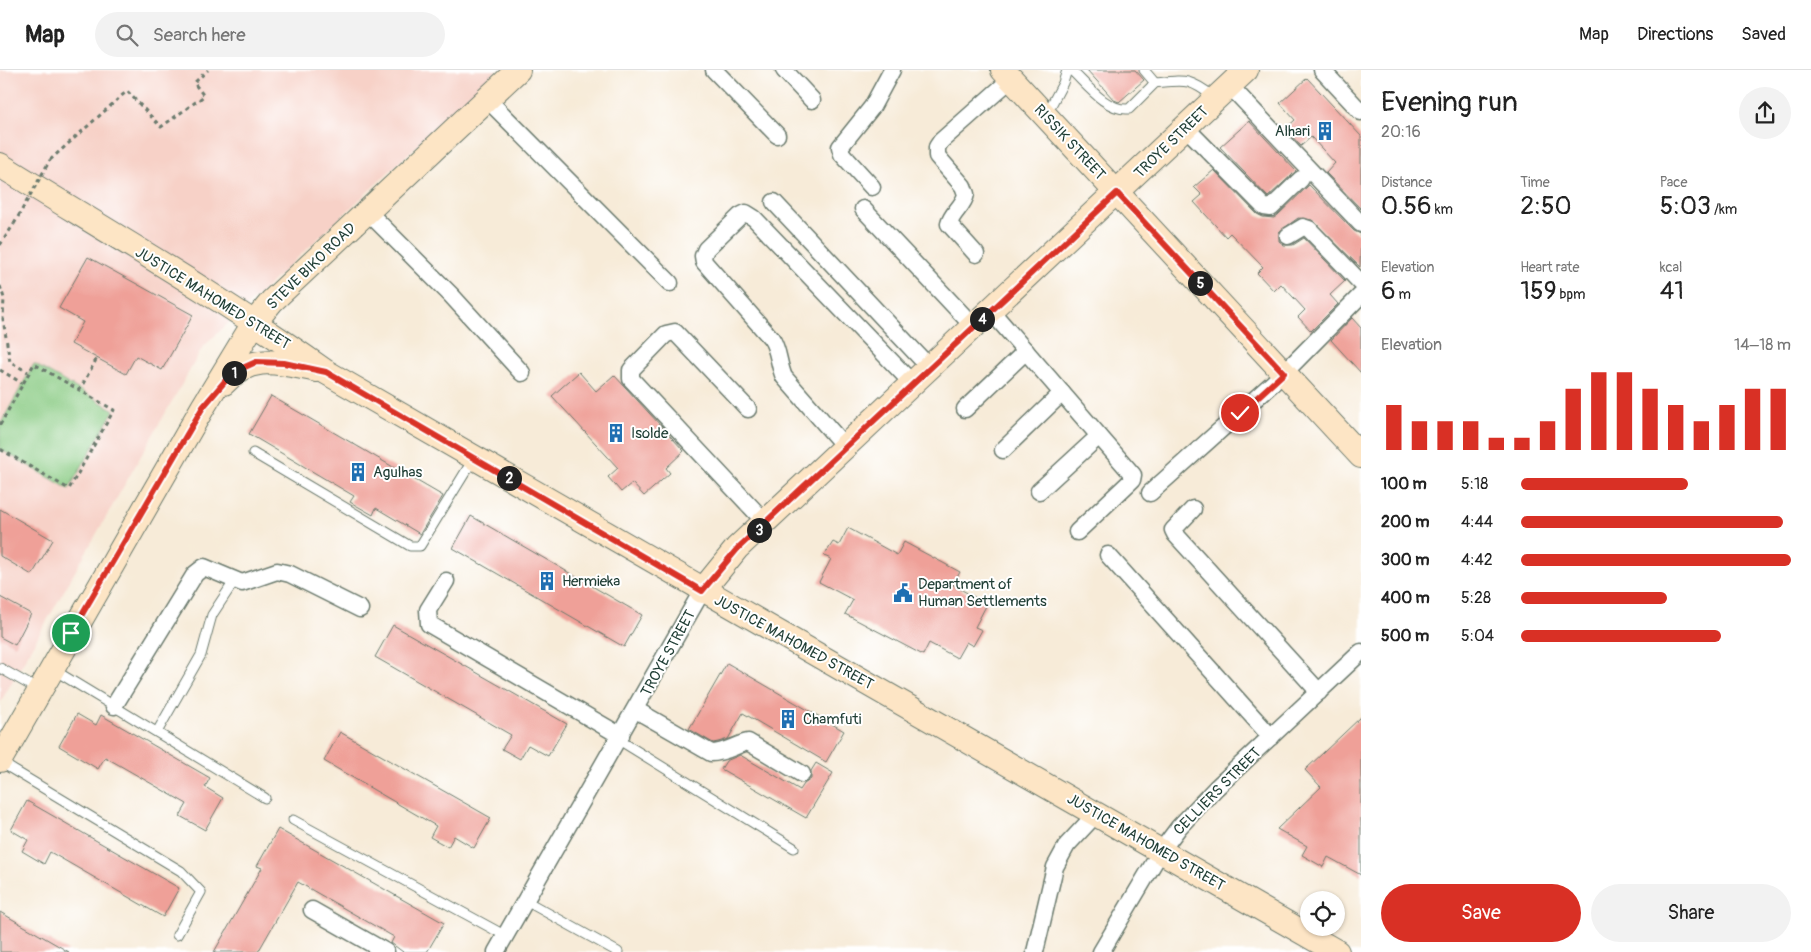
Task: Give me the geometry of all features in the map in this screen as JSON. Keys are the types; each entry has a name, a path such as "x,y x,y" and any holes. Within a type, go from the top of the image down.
{"main road":[{"name":"STEVE BIKO ROAD","path":"0,761 51,669 254,323 272,301 518,70"},
{"name":"RISSIK STREET","path":"1007,75 1361,456"},
{"name":"TROYE STREET","path":"702,591 738,548 1231,85"},
{"name":"JUSTICE MAHOMED STREET","path":"0,165 254,323 326,372 702,591 926,715 1337,952"},
{"path":"203,407 236,371 256,362 284,363 326,372"}],"street":[{"path":"714,70 777,135"},
{"path":"784,70 812,100"},
{"path":"872,187 842,154 840,147 872,107 892,70"},
{"path":"1322,70 1361,112"},
{"path":"976,254 949,224 950,217 961,205 966,194 963,186 939,159 936,150 941,141 1007,75"},
{"path":"1231,85 1361,224"},
{"path":"487,99 670,283"},
{"path":"1186,128 1264,207 1271,208 1302,179"},
{"path":"774,202 930,368"},
{"path":"863,209 974,327"},
{"path":"368,212 451,295 522,373"},
{"path":"846,448 784,377 779,366 775,343 704,262 703,256 706,249 740,216 746,213 754,218 913,384"},
{"path":"1288,236 1303,227 1309,229 1361,283"},
{"path":"1150,493 1284,373 1361,295"},
{"path":"991,311 1133,478 1077,532"},
{"path":"748,409 675,332 666,334 631,370 631,379 766,523"},
{"path":"965,409 1026,351"},
{"path":"1003,450 1062,393"},
{"path":"1039,491 1099,436"},
{"path":"1193,509 1176,525 1173,532 1318,692"},
{"path":"1108,555 1271,737"},
{"path":"114,706 195,574 204,568 216,570 242,583 277,571 290,574 360,609"},
{"path":"446,581 428,610 429,624 620,738"},
{"name":"TROYE STREET","path":"496,952 636,710 702,591"},
{"name":"CELLIERS STREET","path":"1101,952 1161,851 1199,805 1361,652"},
{"path":"636,710 711,753 722,753 730,747 748,742 802,774"},
{"path":"1035,952 1055,867 1068,845 1096,814"},
{"path":"312,910 386,952"}],"lane":[{"path":"1045,116 1063,83 1067,70"},
{"path":"1071,70 1098,95 1121,110 1130,109 1155,83 1191,82 1231,85"},
{"path":"1144,70 1155,83"},
{"path":"254,453 416,548 420,546 474,458"},
{"path":"157,732 201,656 212,615 235,580"},
{"path":"0,668 39,690"},
{"path":"51,669 265,798"},
{"path":"620,738 794,848"},
{"path":"0,761 181,870 195,883 201,892 178,935"},
{"path":"293,820 506,936"},
{"path":"526,901 618,952"}],"path":[{"path":"0,245 50,160 127,91 161,128 204,96 194,83 208,70"},
{"path":"0,286 4,298 3,318 10,362 28,372"},
{"path":"79,390 97,358"},
{"path":"0,425 34,364 114,410 69,488 0,449"},
{"path":"0,370 22,383"}],"shaded area":[{"path":"0,70 497,70 203,347 0,703"}],"green space":[{"path":"34,364 114,410 69,489 0,449 0,425"}],"building":[{"path":"1087,70 1135,70 1144,80 1119,102 1114,100"},
{"name":"Alhari","path":"1307,78 1361,136 1361,209 1326,173 1335,163 1311,137 1301,146 1285,129 1295,120 1280,103"},
{"path":"1249,121 1296,171 1268,197 1220,147"},
{"path":"1214,170 1257,214 1263,217 1274,218 1309,185 1354,231 1361,234 1360,267 1312,220 1298,218 1279,232 1279,241 1284,245 1293,245 1304,238 1345,281 1330,295 1338,304 1311,331 1298,317 1305,310 1281,284 1274,291 1257,273 1263,267 1230,233 1226,237 1194,202 1202,195 1194,187"},
{"path":"88,257 193,315 162,370 136,356 126,374 71,344 83,322 59,308"},
{"path":"1352,318 1361,328 1361,373 1331,340"},
{"name":"Isolde","path":"579,372 596,391 614,375 684,451 666,468 670,473 644,496 632,483 621,492 608,477 618,468 552,396"},
{"name":"Agulhas","path":"271,396 443,496 420,534 376,508 373,515 350,502 354,496 249,434"},
{"path":"0,509 53,540 32,575 0,556"},
{"name":"Hermieka","path":"471,516 642,615 624,647 453,548"},
{"name":"Department of Human Settlements","path":"848,528 897,555 904,542 960,572 953,585 987,604 975,627 982,630 973,646 966,642 957,658 929,643 923,655 845,614 853,600 819,582 831,559 824,556 833,542 839,545"},
{"path":"0,597 31,614 15,645 0,637"},
{"path":"393,625 567,724 548,756 528,745 520,759 502,749 511,735 375,657"},
{"name":"Chamfuti","path":"727,663 844,731 826,762 743,713 728,739 718,742 713,743 689,729"},
{"path":"77,714 96,725 101,715 210,778 205,787 223,798 205,830 180,816 187,804 105,757 98,769 59,746"},
{"path":"1361,717 1361,875 1328,857 1323,867 1302,855 1307,846 1277,829 1321,787 1305,770"},
{"path":"340,732 491,818 474,848 454,836 448,847 430,837 436,826 324,761"},
{"path":"740,755 800,790 811,779 811,771 816,763 833,773 806,818 721,769 726,761"},
{"path":"27,801 179,888 163,917 50,852 44,864 22,851 28,840 11,830"},
{"path":"278,829 444,923 427,952 403,952 391,943 394,937 298,882 258,952 214,952 262,868 257,866"},
{"path":"0,912 69,952 0,952"}],"place":[{"name":"Alhari","path":"1325,131"},
{"name":"Isolde","path":"616,433"},
{"name":"Agulhas","path":"358,472"},
{"name":"Hermieka","path":"547,581"},
{"name":"Department of Human Settlements","path":"903,593"},
{"name":"Chamfuti","path":"788,719"}],"route":[{"path":"71,633 203,407 236,371 256,362 270,361 326,372 702,591 738,548 1117,193 1284,373 1240,413"}]}
